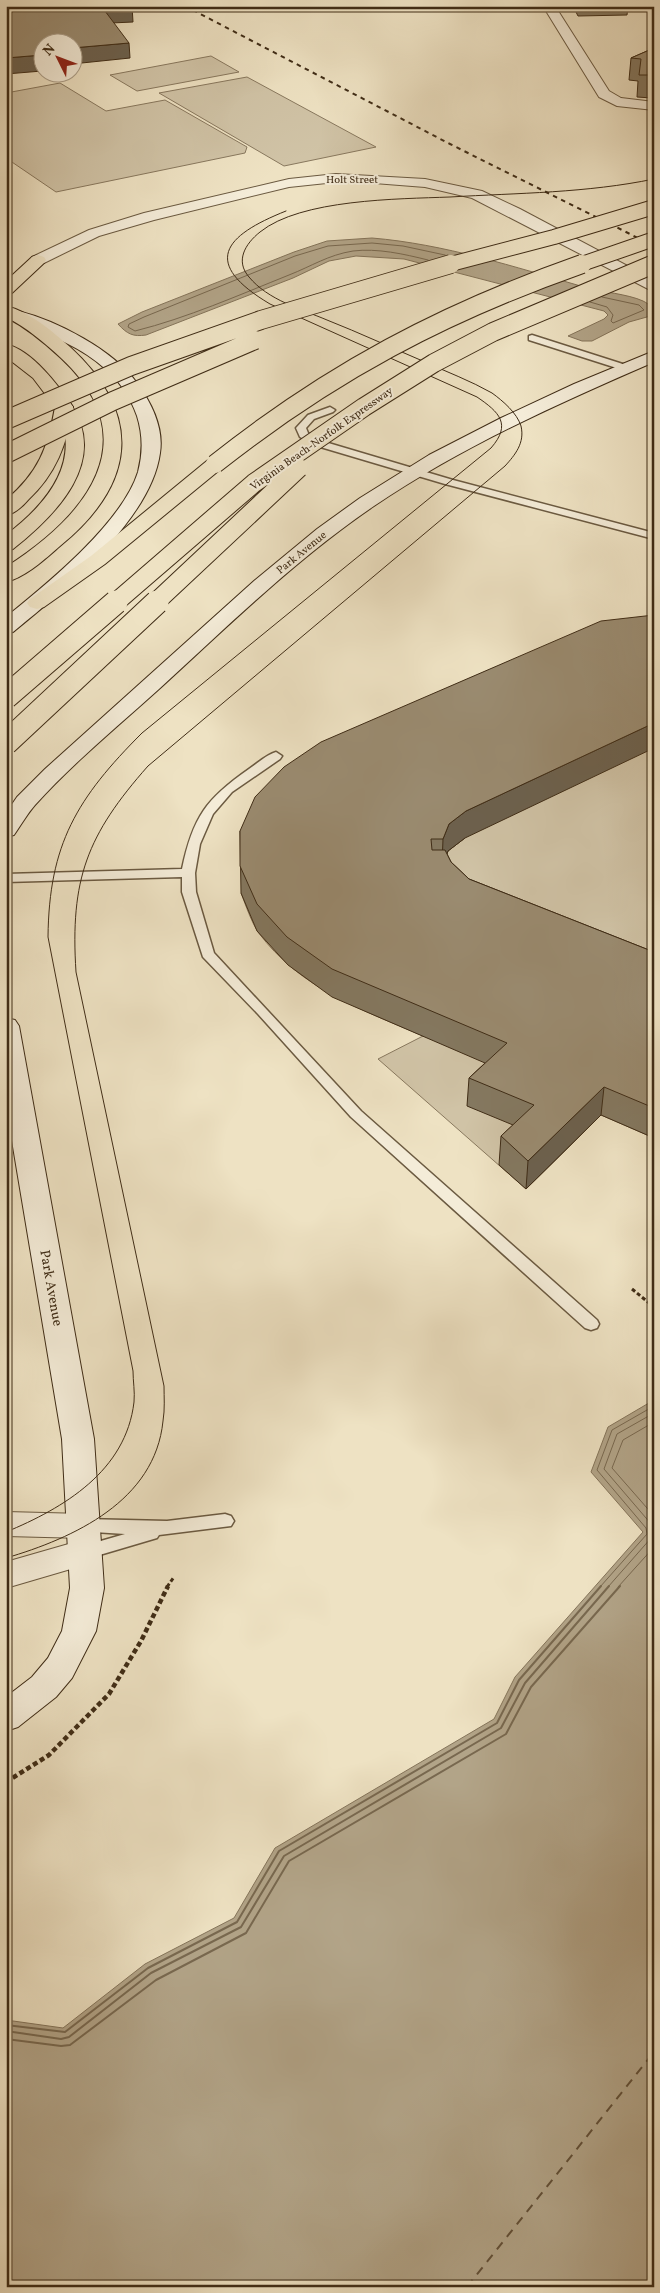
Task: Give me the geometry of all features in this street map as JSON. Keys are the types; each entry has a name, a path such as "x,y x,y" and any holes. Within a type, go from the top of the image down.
{"main road":[{"path":"549,6 604,94 617,102 654,106"},
{"name":"Holt Street","path":"38,260 94,232 168,212 290,183 374,178 424,183 477,194 515,212 654,287"},
{"path":"6,454 113,401 236,348 344,308 554,237 654,206"},
{"path":"6,420 131,366 237,328 412,274 554,237"},
{"path":"6,628 37,603 98,560 215,464 290,407 341,374 396,343 453,315 530,282 654,239"},
{"path":"6,271 38,260"},
{"path":"6,290 38,260"},
{"name":"Virginia Beach-Norfolk Expressway","path":"6,696 254,483 364,407 434,363 493,332 654,264"},
{"path":"12,314 82,345 120,373 136,394 144,410 149,423 151,445 148,468 144,480 124,516 102,542 37,603"},
{"path":"6,576 40,553 79,518 103,482 113,448 113,431 109,417 96,388 87,374 61,348 12,314"},
{"path":"6,349 34,368 49,384 74,425 76,435 75,454 68,477 42,515 6,545"},
{"name":"Park Avenue","path":"6,830 38,788 257,588 332,527 414,472 517,416 654,356"},
{"path":"6,510 32,488 52,460 61,431 64,407"},
{"path":"6,743 364,407"},
{"name":"Park Avenue","path":"6,1026 78,1439 85,1539 86,1603 79,1631 60,1668 44,1687 6,1718"},
{"path":"6,1524 85,1539"},
{"path":"6,1575 85,1539"}],"lane":[{"path":"532,338 626,368"},
{"path":"330,410 311,417 301,428 304,435 322,444 414,472 654,536"},
{"path":"276,756 228,789 207,813 194,844 188,873 189,892 208,954 263,1010 356,1114 591,1324"},
{"path":"6,878 188,873"},
{"path":"85,1539 225,1521"},
{"path":"85,1539 167,1528"}],"path":[{"path":"632,1289 654,1307"},
{"path":"6,1782 50,1755 109,1694 141,1641 164,1592 174,1577"}],"shaded area":[{"path":"211,56 239,72 137,91 110,75"},
{"path":"247,77 376,147 284,166 159,93"},
{"path":"60,83 106,111 165,100 247,147 245,153 56,192 6,158 6,93"},
{"path":"654,640 654,1138 601,1115 526,1189 378,1059 423,1036 355,1006 312,983 275,952 258,932 241,893"}],"water":[{"path":"372,238 426,245 453,251 506,264 584,287 630,297 647,303 652,308 654,315 629,322 592,341 582,341 568,336 604,319 608,315 604,311 404,259 356,256 329,261 293,278 146,335 137,336 130,334 118,324 142,312 294,252 327,241"},
{"path":"654,1400 654,2287 6,2287 6,2020 63,2028 145,1964 234,1918 275,1848 494,1719 515,1677 643,1532 591,1472 608,1427"}],"building":[{"path":"26,6 132,6 110,8 105,11 129,43 82,47 82,32 32,32 32,56 6,58 6,8"},
{"path":"654,48 654,75 639,75 641,59 631,58"},
{"path":"654,615 654,723 466,811 449,824 443,839 431,839 432,850 445,850 451,862 469,879 654,952 654,1108 604,1087 528,1161 501,1136 534,1105 469,1078 507,1043 332,969 287,937 257,904 240,866 240,831 255,797 284,767 321,742 601,621"}],"ferry route":[{"path":"467,2287 654,2052"}],"tram line":[{"path":"6,1558 32,1550 83,1527 107,1512 128,1494 145,1473 157,1449 164,1417 164,1386 76,972 76,910 80,884 87,860 97,837 110,814 148,766 505,466 516,453 522,438 521,426 516,416 492,393 364,335 285,303 266,292 245,271 242,259 246,247 260,232 278,221 324,207 378,200 578,190 654,179"},
{"path":"6,1532 70,1499 89,1484 119,1448 129,1426 134,1402 133,1371 48,937 54,875 61,849 71,824 100,779 142,733 491,448 501,432 502,425 497,413 477,397 270,304 248,289 235,276 228,263 228,252 235,241 247,230 264,220 286,211"}],"railway":[{"path":"185,6 450,144 654,246"}]}
